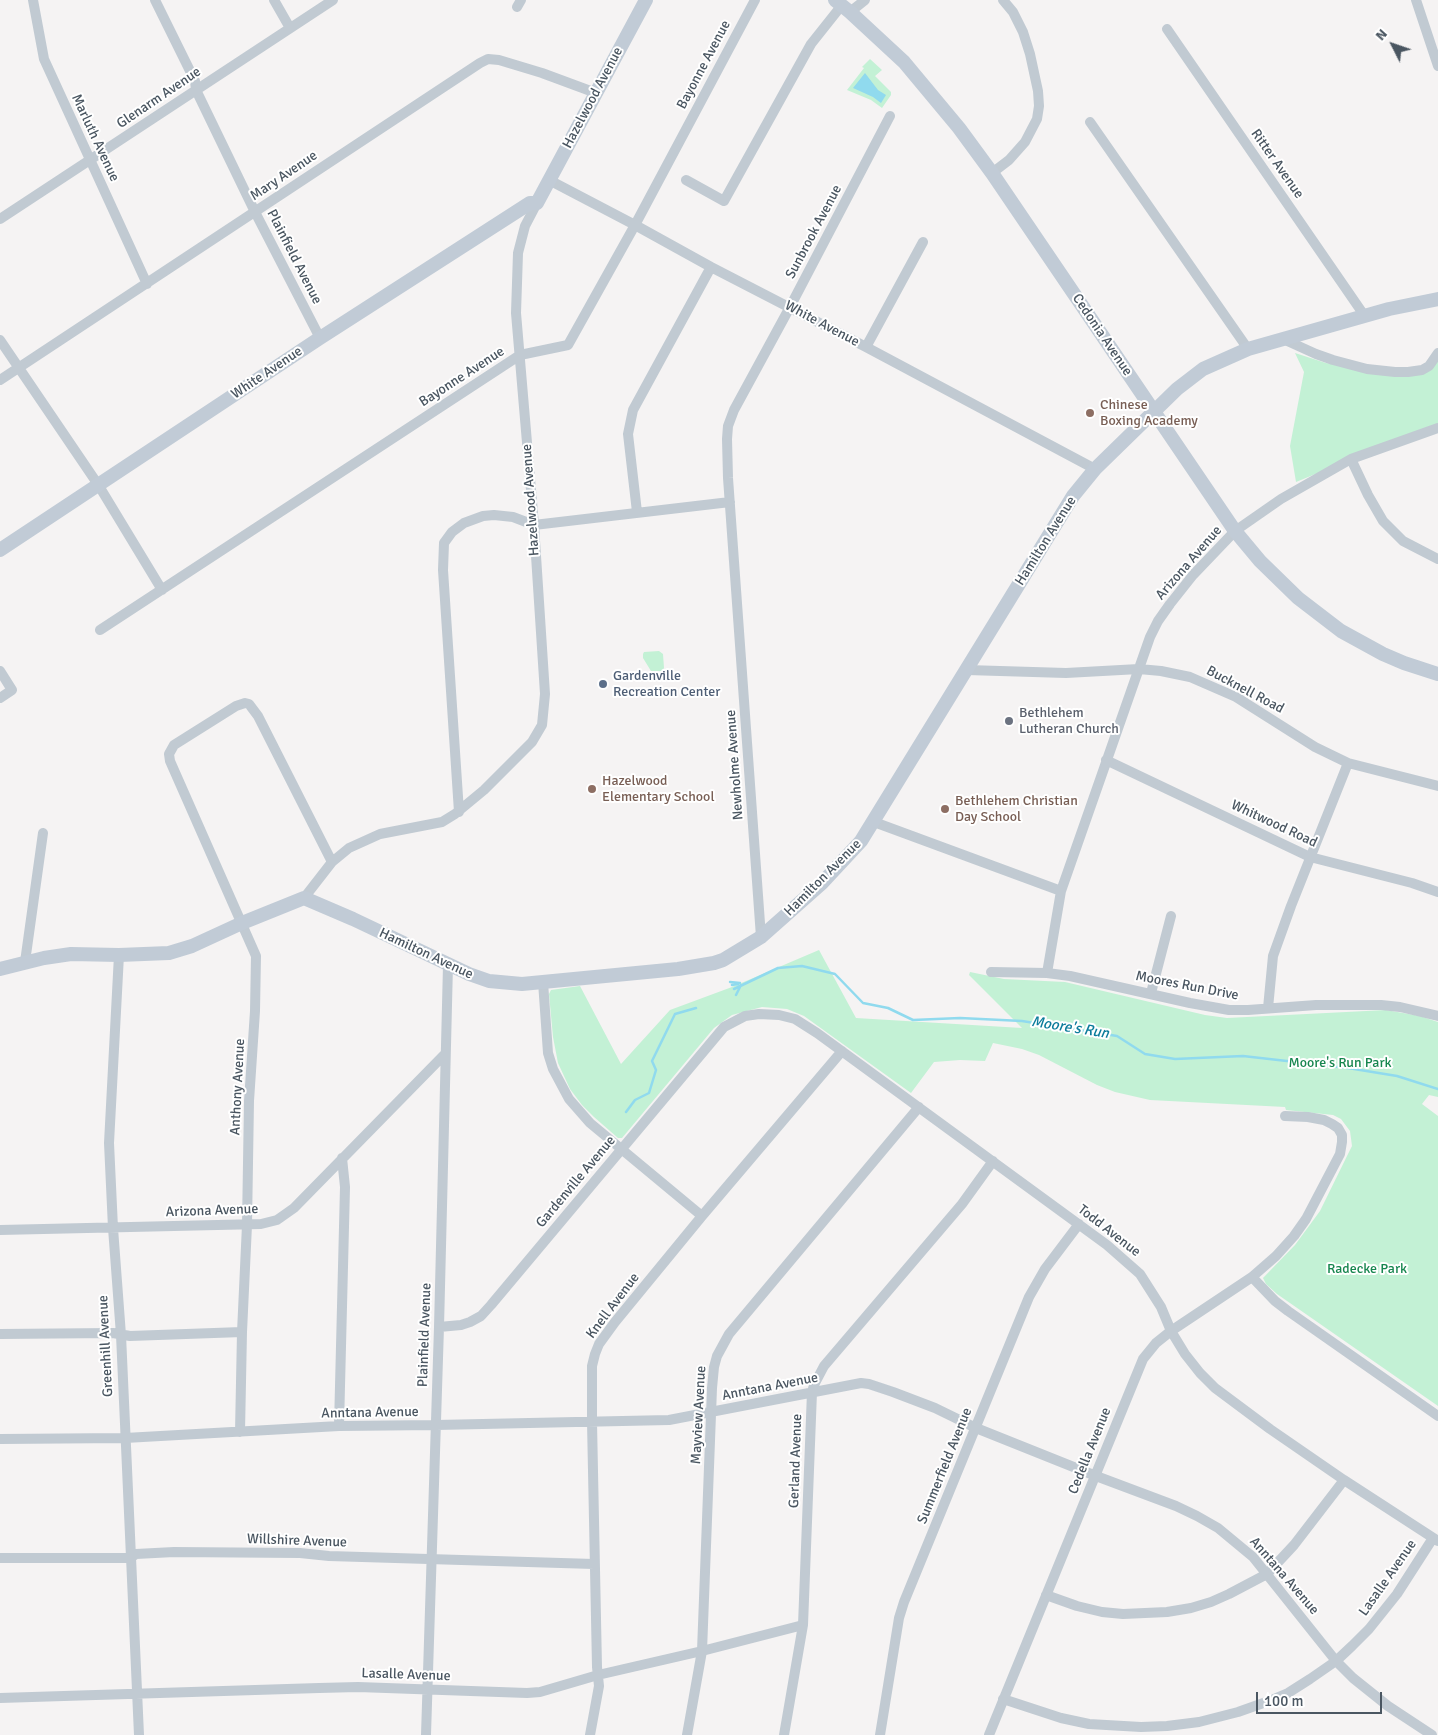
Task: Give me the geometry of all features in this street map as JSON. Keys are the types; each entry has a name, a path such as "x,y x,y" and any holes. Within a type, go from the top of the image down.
{"street":[{"name":"Marluth Avenue","path":"33,0 44,59 147,284"},
{"name":"Plainfield Avenue","path":"155,0 195,81 196,90 320,338"},
{"path":"274,0 290,28"},
{"name":"Glenarm Avenue","path":"0,219 333,0"},
{"name":"Hazelwood Avenue","path":"304,898 332,862 349,848 380,834 442,822 459,812 532,742 542,725 544,694 534,524 516,313 518,253 525,226 646,0"},
{"name":"Bayonne Avenue","path":"100,630 520,355 568,345 635,225 755,0"},
{"path":"686,180 724,201 811,44 843,6 865,0"},
{"path":"992,173 1009,160 1025,142 1037,119 1039,106 1038,91 1023,32 1013,12 1003,0"},
{"path":"1416,0 1438,66"},
{"name":"Cedonia Avenue","path":"843,6 904,62 942,106 992,173 1236,531 1260,561 1278,580 1341,631 1382,654 1438,674"},
{"name":"Ritter Avenue","path":"1167,29 1364,315"},
{"name":"Mary Avenue","path":"0,380 256,212 462,73 488,59 516,64 596,93"},
{"name":"Sunbrook Avenue","path":"730,502 727,454 728,426 734,410 890,116"},
{"path":"1090,122 1248,349"},
{"name":"White Avenue","path":"549,180 1095,469"},
{"name":"White Avenue","path":"0,550 320,338 530,203 537,203"},
{"path":"866,347 923,242"},
{"path":"637,512 628,434 633,410 711,267"},
{"name":"Hamilton Avenue","path":"304,898 353,919 448,965 488,981 522,984 678,969 714,963 738,952 761,937 822,883 861,841 1063,512 1095,469 1177,389 1203,369 1248,349 1364,315 1438,298"},
{"path":"1282,339 1332,360 1368,369 1395,372 1422,370 1430,366 1438,353"},
{"path":"0,340 98,486 162,590"},
{"name":"Arizona Avenue","path":"1047,973 1061,891 1150,637 1170,604 1192,575 1236,531 1280,499 1351,459 1438,428"},
{"path":"1351,459 1383,521 1404,541 1438,559"},
{"path":"459,812 443,552 444,544 452,532 473,518 483,516 514,517 534,524 730,502"},
{"name":"Newholme Avenue","path":"730,502 761,937"},
{"name":"Bucknell Road","path":"966,670 1066,673 1139,670 1182,675 1214,687 1260,712 1315,747 1348,763 1438,786"},
{"path":"0,671 12,690 0,698"},
{"name":"Anthony Avenue","path":"240,1432 247,1225 248,1102 257,966 256,956 170,761 171,749 178,741 236,706 249,704 258,716 332,862"},
{"name":"Whitwood Road","path":"1106,760 1310,857 1412,883 1438,892"},
{"path":"1268,1008 1272,958 1348,763"},
{"path":"874,822 1061,891"},
{"path":"25,962 43,833"},
{"path":"0,969 25,962 71,954 119,956 169,954 304,898"},
{"path":"1151,993 1171,916"},
{"name":"Greenhill Avenue","path":"119,956 109,1143 121,1335 139,1735"},
{"name":"Plainfield Avenue","path":"426,1735 448,965"},
{"name":"Moores Run Drive","path":"991,972 1047,973 1070,976 1229,1010 1327,1005 1381,1005 1400,1007 1438,1016"},
{"path":"543,982 548,1053 553,1069 569,1099 580,1113 702,1216"},
{"name":"Todd Avenue","path":"720,1032 729,1024 745,1016 759,1014 778,1015 796,1019 842,1051 1107,1245 1140,1274 1161,1307 1171,1331 1185,1354 1200,1374 1215,1388 1344,1480 1435,1539"},
{"name":"Gardenville Avenue","path":"439,1327 461,1325 470,1322 481,1316 491,1306 720,1032"},
{"name":"Knell Avenue","path":"590,1735 599,1686 594,1564 592,1366 599,1344 605,1334 702,1216 842,1051"},
{"name":"Arizona Avenue","path":"0,1230 247,1225 277,1220 283,1217 446,1054"},
{"name":"Mayview Avenue","path":"688,1735 702,1651 714,1367 722,1344 919,1107"},
{"name":"Cedella Avenue","path":"989,1735 1141,1364 1150,1350 1171,1331 1252,1277 1276,1256 1306,1219 1340,1154 1342,1135 1338,1128 1324,1120 1285,1116"},
{"path":"339,1426 345,1187 342,1158"},
{"name":"Gerland Avenue","path":"784,1735 802,1625 812,1392 817,1376 962,1204 993,1161"},
{"name":"Summerfield Avenue","path":"880,1735 899,1618 904,1602 1029,1296 1078,1224"},
{"path":"1252,1277 1275,1301 1288,1311 1438,1416"},
{"path":"0,1334 113,1333 121,1335 242,1332"},
{"name":"Anntana Avenue","path":"0,1439 125,1438 339,1426 436,1426 669,1420 812,1392 869,1384 935,1408 976,1428 1197,1516 1218,1528 1253,1557 1336,1661 1369,1692 1432,1735"},
{"path":"1046,1595 1076,1606 1102,1612 1123,1614 1152,1614 1191,1608 1211,1602 1267,1574 1294,1545 1344,1480"},
{"name":"Lasalle Avenue","path":"1003,1699 1061,1718 1089,1724 1141,1727 1199,1722 1238,1712 1269,1701 1296,1688 1336,1661 1369,1629 1435,1539"},
{"name":"Willshire Avenue","path":"0,1558 130,1558 136,1554 174,1552 300,1553 431,1560 594,1564"},
{"name":"Lasalle Avenue","path":"0,1698 319,1688 540,1692 598,1674 702,1651 802,1625"}],"green space":[{"path":"870,59 882,70 875,76 891,92 882,108 871,100 847,90 864,68 862,67"},
{"path":"1295,353 1326,363 1411,375 1438,358 1438,424 1296,482 1290,446 1304,372"},
{"path":"659,651 663,654 664,668 662,671 651,671 643,658 643,654 644,652"},
{"name":"Moore's Run Park","path":"819,950 856,1018 1022,1028 969,975 970,972 1004,979 1065,982 1205,1015 1227,1018 1386,1010 1420,1016 1438,1022 1438,1097 1429,1095 1422,1104 1438,1116 1438,1406 1277,1294 1266,1284 1263,1278 1295,1245 1320,1211 1352,1146 1350,1131 1341,1119 1333,1115 1286,1110 1285,1107 1150,1100 1115,1092 1097,1085 1039,1055 1022,1049 993,1043 985,1061 934,1062 911,1093 804,1016 787,1009 762,1007 732,1015 714,1028 622,1138 618,1138 594,1117 570,1089 558,1063 553,1037 549,994 551,990 580,986 621,1064 670,1010 732,987"}],"water":[{"path":"865,73 878,90 886,95 881,103 873,97 853,88"}],"waterway":[{"name":"Moore's Run","path":"734,989 778,968 802,966 835,974 863,1003 888,1008 913,1020 960,1018 1022,1021 1117,1036 1145,1054 1175,1059 1243,1056 1348,1068 1397,1076 1438,1089"},
{"name":"Moore's Run","path":"730,982 740,983"},
{"name":"Moore's Run","path":"732,985 738,984"},
{"name":"Moore's Run","path":"736,995 741,985"},
{"path":"626,1112 635,1100 649,1093 656,1070 652,1061 675,1014 696,1008"}],"place":[{"name":"Chinese Boxing Academy","path":"1090,413"},
{"name":"Gardenville Recreation Center","path":"603,684"},
{"name":"Bethlehem Lutheran Church","path":"1009,721"},
{"name":"Hazelwood Elementary School","path":"592,789"},
{"name":"Bethlehem Christian Day School","path":"945,809"}],"park label":[{"name":"Radecke Park","path":"1367,1269"}]}
